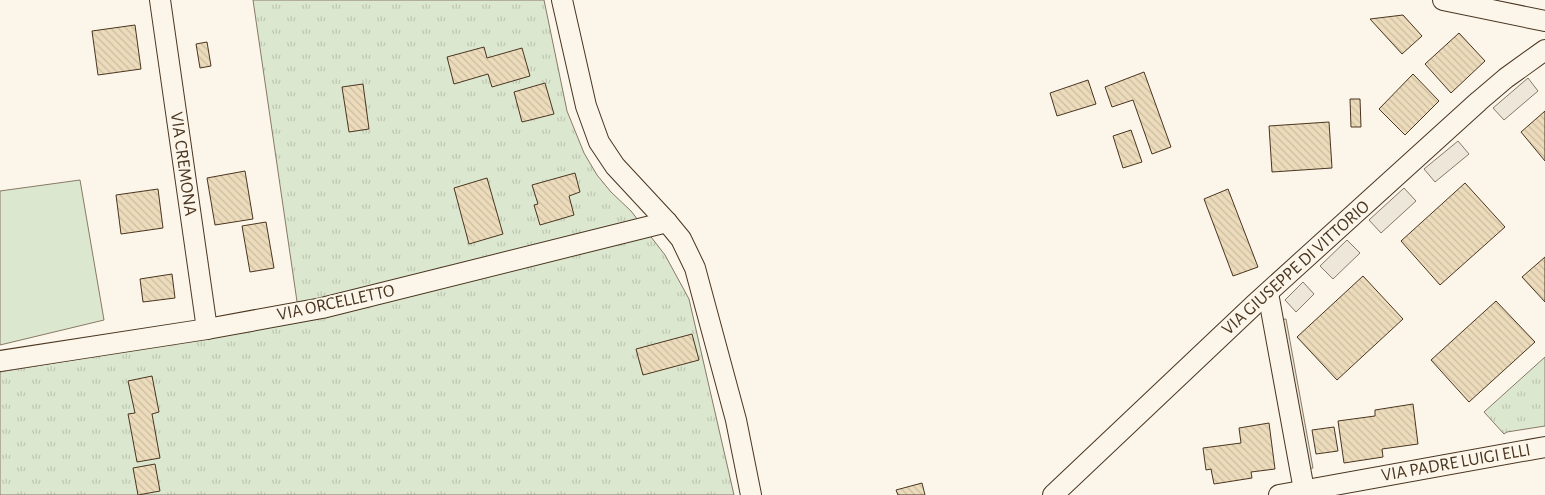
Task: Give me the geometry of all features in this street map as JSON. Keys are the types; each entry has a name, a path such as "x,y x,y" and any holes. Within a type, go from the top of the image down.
{"street":[{"name":"VIA CREMONA","path":"160,0 207,329"},
{"path":"562,0 586,106 600,142 615,166 667,222 686,249 698,275 736,420 750,495"},
{"path":"1443,0 1545,21"},
{"name":"VIA GIUSEPPE DI VITTORIO","path":"1053,495 1268,292 1479,102 1512,74 1545,50"},
{"name":"VIA ORCELLETTO","path":"0,361 207,329 322,308 667,222"},
{"path":"1268,292 1304,490"},
{"name":"VIA PADRE LUIGI ELLI","path":"1279,495 1545,447"}],"green space":[{"path":"253,0 544,0 567,111 584,153 597,175 631,211 665,255 689,299 734,495 0,495 0,372 300,322"},
{"path":"80,180 104,320 0,345 0,191"},
{"path":"1545,357 1545,426 1504,434 1484,412"}],"shaded area":[{"path":"1528,78 1538,91 1504,120 1493,108"},
{"path":"1458,141 1469,154 1435,182 1424,169"},
{"path":"1404,188 1416,201 1381,233 1369,220"},
{"path":"1347,240 1360,253 1333,279 1320,266"},
{"path":"1303,282 1314,294 1296,312 1285,300"},
{"path":"1286,319 1313,468 1304,470 1277,320"}],"building":[{"path":"1403,15 1422,36 1402,54 1370,19"},
{"path":"135,25 141,69 98,75 92,31"},
{"path":"1459,33 1485,61 1451,93 1425,64"},
{"path":"207,42 211,66 200,68 196,44"},
{"path":"484,47 487,58 522,48 530,76 492,87 488,74 454,84 447,57"},
{"path":"1144,72 1171,147 1152,154 1133,100 1112,107 1105,87"},
{"path":"1413,74 1439,101 1405,135 1379,109"},
{"path":"1088,80 1096,104 1057,116 1050,93"},
{"path":"545,83 554,114 522,122 514,92"},
{"path":"363,84 369,129 349,132 342,87"},
{"path":"1350,99 1360,99 1361,127 1351,127"},
{"path":"1545,111 1545,161 1521,132"},
{"path":"1329,122 1332,168 1272,172 1269,126"},
{"path":"1131,130 1142,162 1123,168 1113,136"},
{"path":"245,171 253,219 215,225 207,178"},
{"path":"575,173 580,192 569,196 574,215 540,225 534,205 538,204 532,185"},
{"path":"487,178 503,234 469,244 454,188"},
{"path":"1465,183 1505,227 1440,285 1401,241"},
{"path":"158,189 163,228 121,234 116,195"},
{"path":"1228,189 1258,267 1233,276 1204,199"},
{"path":"266,222 274,268 250,272 242,226"},
{"path":"1545,257 1545,302 1522,277"},
{"path":"172,274 175,298 143,302 140,279"},
{"path":"1363,276 1403,319 1337,380 1297,337"},
{"path":"1496,301 1535,342 1469,402 1431,360"},
{"path":"692,334 699,360 643,375 636,349"},
{"path":"152,376 159,412 152,414 160,458 137,462 128,414 135,413 128,381"},
{"path":"1413,404 1418,444 1382,449 1383,457 1344,463 1338,421 1375,416 1375,410"},
{"path":"1269,423 1275,469 1251,472 1252,478 1214,484 1211,469 1206,470 1203,448 1241,443 1239,428"},
{"path":"1334,427 1338,451 1316,454 1312,430"},
{"path":"155,464 160,491 138,495 133,468"},
{"path":"922,483 925,495 898,495 896,490"}]}
